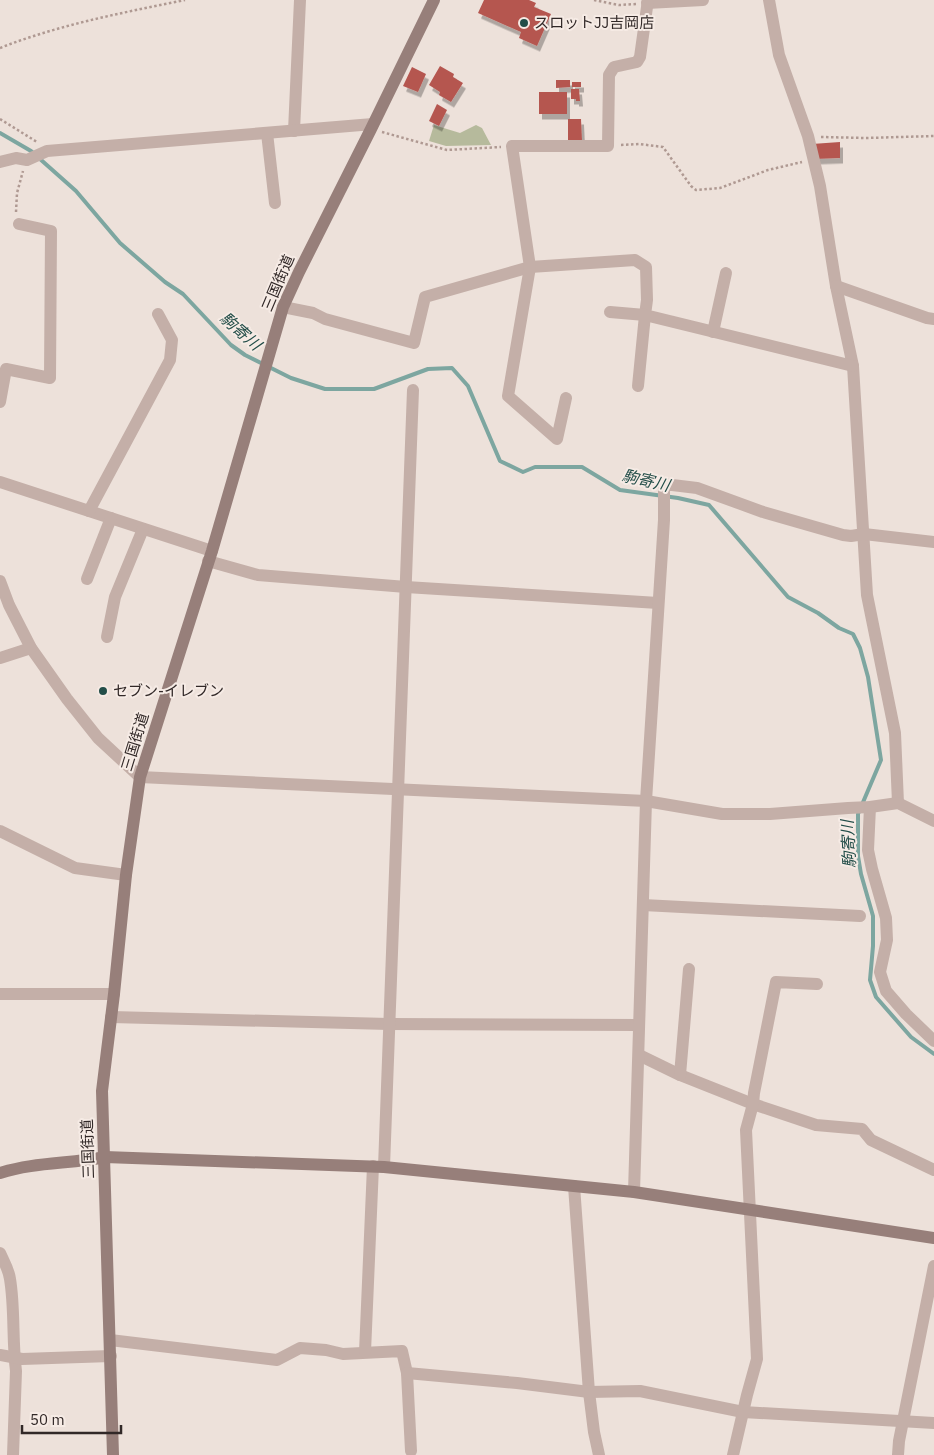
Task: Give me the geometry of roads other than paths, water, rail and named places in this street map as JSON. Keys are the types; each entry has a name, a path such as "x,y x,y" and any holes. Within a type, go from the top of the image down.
{"street":[{"path":"294,131 300,0"},
{"name":"三国街道","path":"113,1455 102,1090 126,875 140,777 210,556 283,307 434,0"},
{"path":"566,398 557,439 508,396 530,267 512,146 608,146 609,75 614,67 637,62 640,57 648,1 703,0"},
{"path":"769,0 778,55 808,136 820,186 836,286 853,366 867,595 895,733 898,803"},
{"path":"0,162 16,158 294,131 372,127"},
{"path":"268,134 275,203"},
{"path":"0,402 6,369 50,378 51,231 19,224"},
{"path":"283,307 313,313 325,319 414,343 425,297 530,267 635,260 646,267 647,300 638,386"},
{"path":"713,332 726,273"},
{"path":"836,286 934,319"},
{"path":"610,312 645,315 853,366"},
{"path":"89,511 170,360 172,340 158,314"},
{"path":"365,1352 389,1024 413,390"},
{"path":"0,482 144,529 258,575 406,587 658,603"},
{"path":"634,1192 646,801 664,520 664,484 696,488 764,512 843,535 864,534 934,542"},
{"path":"87,580 111,518"},
{"path":"107,637 115,597 144,529"},
{"path":"0,581 8,605 31,648 67,699 98,738 140,777 646,801 722,814 770,814 870,807 898,803 934,821"},
{"path":"0,658 31,648"},
{"path":"870,807 868,850 886,918 887,940 880,972 886,992 934,1041"},
{"path":"0,831 75,868 126,875"},
{"path":"643,905 860,916"},
{"path":"680,1075 689,969"},
{"path":"733,1455 757,1359 746,1130 753,1104 776,982 818,984"},
{"path":"0,994 114,994"},
{"path":"111,1017 389,1024 638,1025"},
{"path":"639,1056 680,1075 753,1104 816,1125 862,1129 872,1140 934,1170"},
{"path":"0,1173 32,1166 84,1161 105,1156 379,1167 634,1192 934,1238"},
{"path":"574,1186 589,1392 599,1455"},
{"path":"0,1254 10,1278 16,1371 13,1455"},
{"path":"898,1455 899,1440 934,1266"},
{"path":"110,1340 277,1360 300,1348 326,1350 343,1354 402,1351 407,1374 411,1451"},
{"path":"0,1355 22,1359 111,1356"},
{"path":"407,1374 518,1383 589,1392 640,1391 743,1412 934,1424"}],"waterway":[{"name":"駒寄川","path":"0,133 31,151 76,191 120,243 165,282 183,294 231,345 245,355 291,378 325,389 374,389 428,369 452,368 468,386 500,461 523,472 535,467 582,467 620,490 678,498 709,505 788,597 818,613 839,628 853,634 860,648 868,677 881,760 858,814 858,856 873,916 870,980 876,997 911,1037 934,1054"}],"place":[{"name":"スロットJJ吉岡店","path":"524,23"},
{"name":"セブン-イレブン","path":"103,691"}]}
